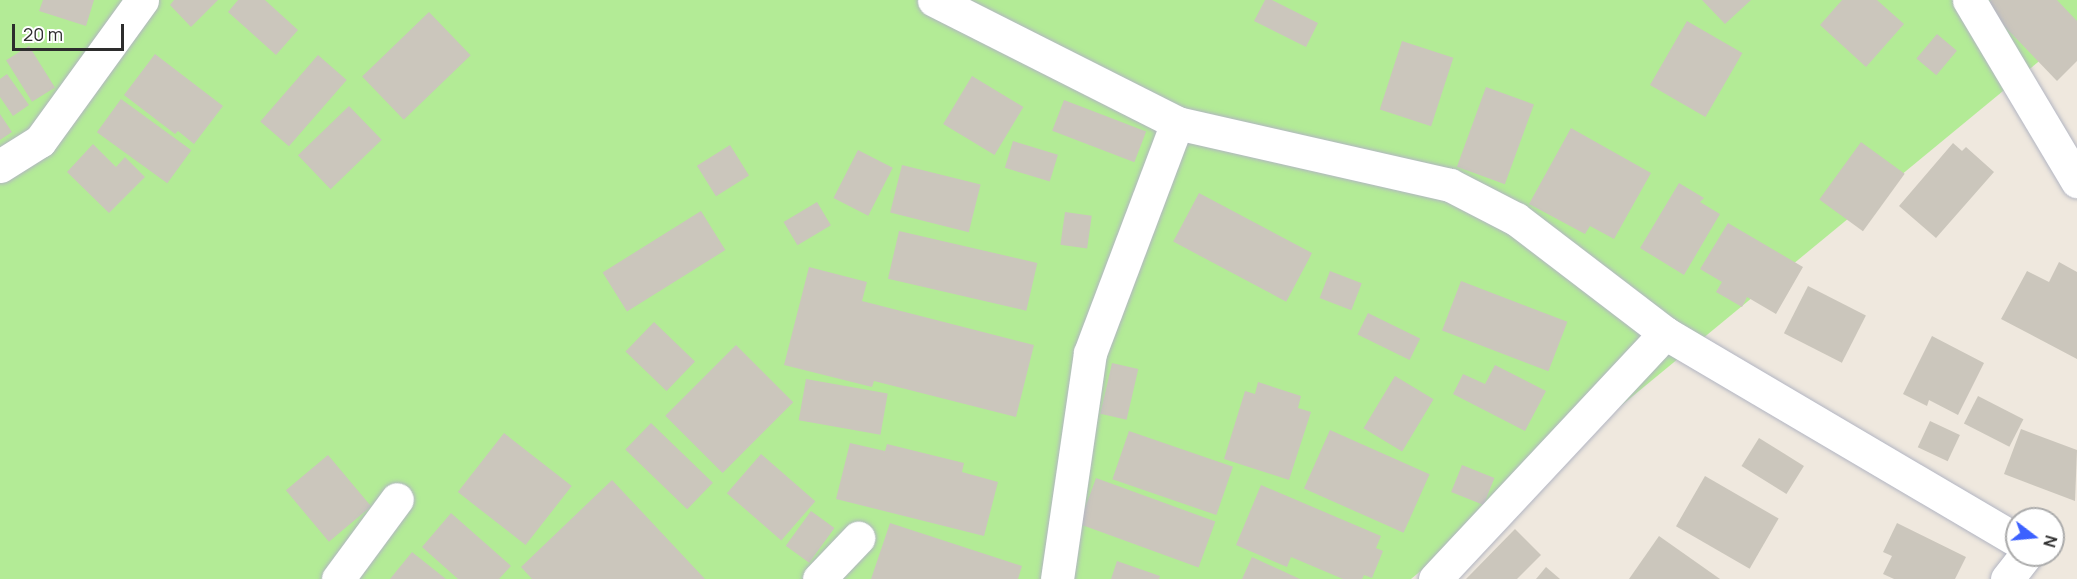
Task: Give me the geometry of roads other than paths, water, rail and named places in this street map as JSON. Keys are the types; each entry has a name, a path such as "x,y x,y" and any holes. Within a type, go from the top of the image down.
{"street":[{"path":"0,166 40,141 142,0"},
{"path":"934,0 1177,123 1450,185 1516,219 1665,333 2005,533"},
{"path":"1969,0 2077,181"},
{"path":"1057,579 1090,353 1177,123"},
{"path":"1435,579 1665,333"},
{"path":"338,579 397,499"},
{"path":"819,579 858,538"},
{"path":"2007,579 2016,567"}]}
